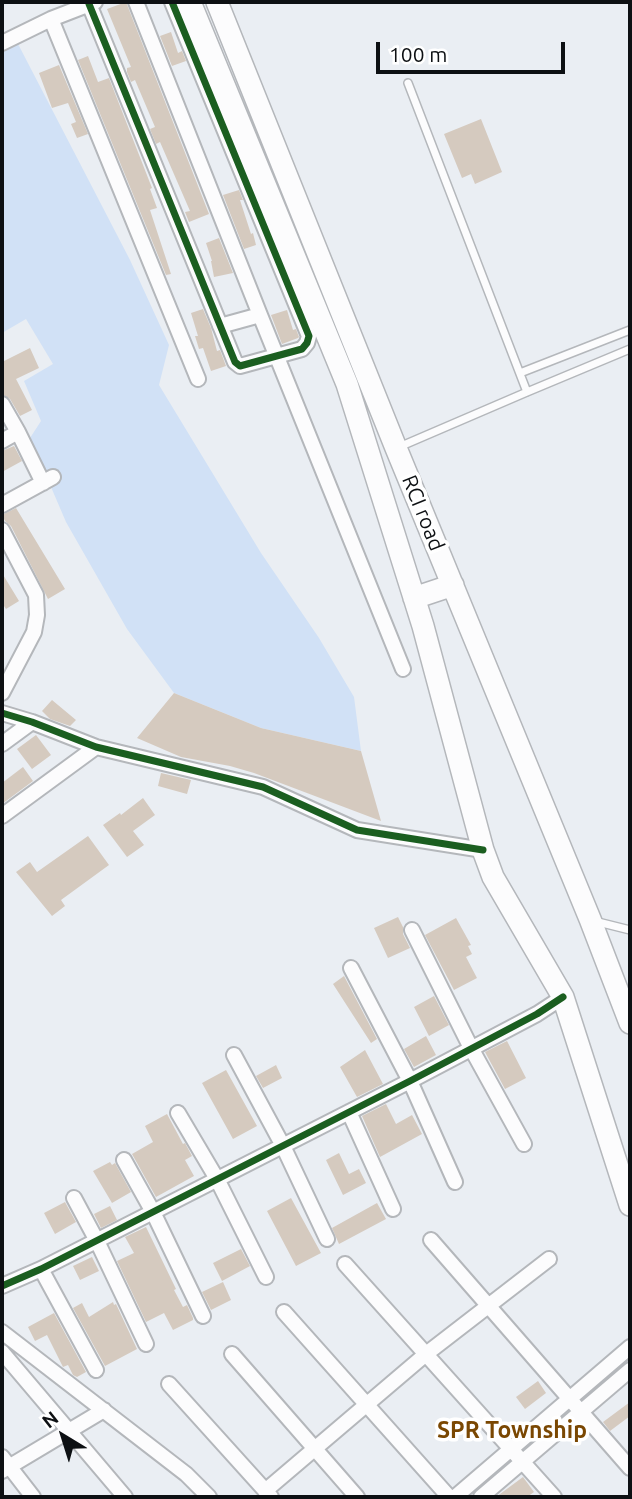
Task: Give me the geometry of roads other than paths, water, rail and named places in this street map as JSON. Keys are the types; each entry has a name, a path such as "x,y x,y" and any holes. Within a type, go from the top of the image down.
{"main road":[{"path":"190,2 347,384 414,598 483,850 493,877 563,997 622,1152 630,1205"},
{"name":"RCI road","path":"217,2 630,1023"},
{"path":"414,598 453,585"}],"street":[{"path":"136,2 403,669"},
{"path":"2,43 92,3 235,362 240,366 302,349 309,336 172,2"},
{"path":"51,19 198,379"},
{"path":"220,326 260,315"},
{"path":"2,404 48,480 2,505"},
{"path":"2,441 18,432"},
{"path":"2,530 36,595 37,615 34,632 2,693"},
{"path":"3,712 96,747 263,787 357,830 483,850"},
{"path":"2,744 32,722"},
{"path":"2,816 96,747"},
{"path":"412,930 471,1048 524,1144"},
{"path":"351,968 410,1081 455,1182"},
{"path":"2,1286 97,1241 410,1081 537,1014 563,997"},
{"path":"234,1055 283,1146 327,1239"},
{"path":"349,1112 393,1209"},
{"path":"178,1113 217,1179 265,1277"},
{"path":"124,1160 153,1212 203,1315"},
{"path":"74,1198 146,1344"},
{"path":"431,1240 630,1468"},
{"path":"169,1384 268,1494 315,1449 426,1354 548,1259"},
{"path":"345,1264 554,1497"},
{"path":"41,1269 96,1370"},
{"path":"284,1312 449,1497"},
{"path":"2,1332 186,1474 209,1497"},
{"path":"455,1497 630,1347"},
{"path":"2,1352 125,1497"},
{"path":"232,1354 357,1497"},
{"path":"481,1497 630,1370"},
{"path":"33,1497 4,1465 104,1410"}],"lane":[{"path":"408,83 527,391"},
{"path":"520,373 630,330"},
{"path":"396,448 630,349"},
{"path":"590,919 630,930"}],"district":[{"name":"SPR Township","path":"512,1430"}]}
